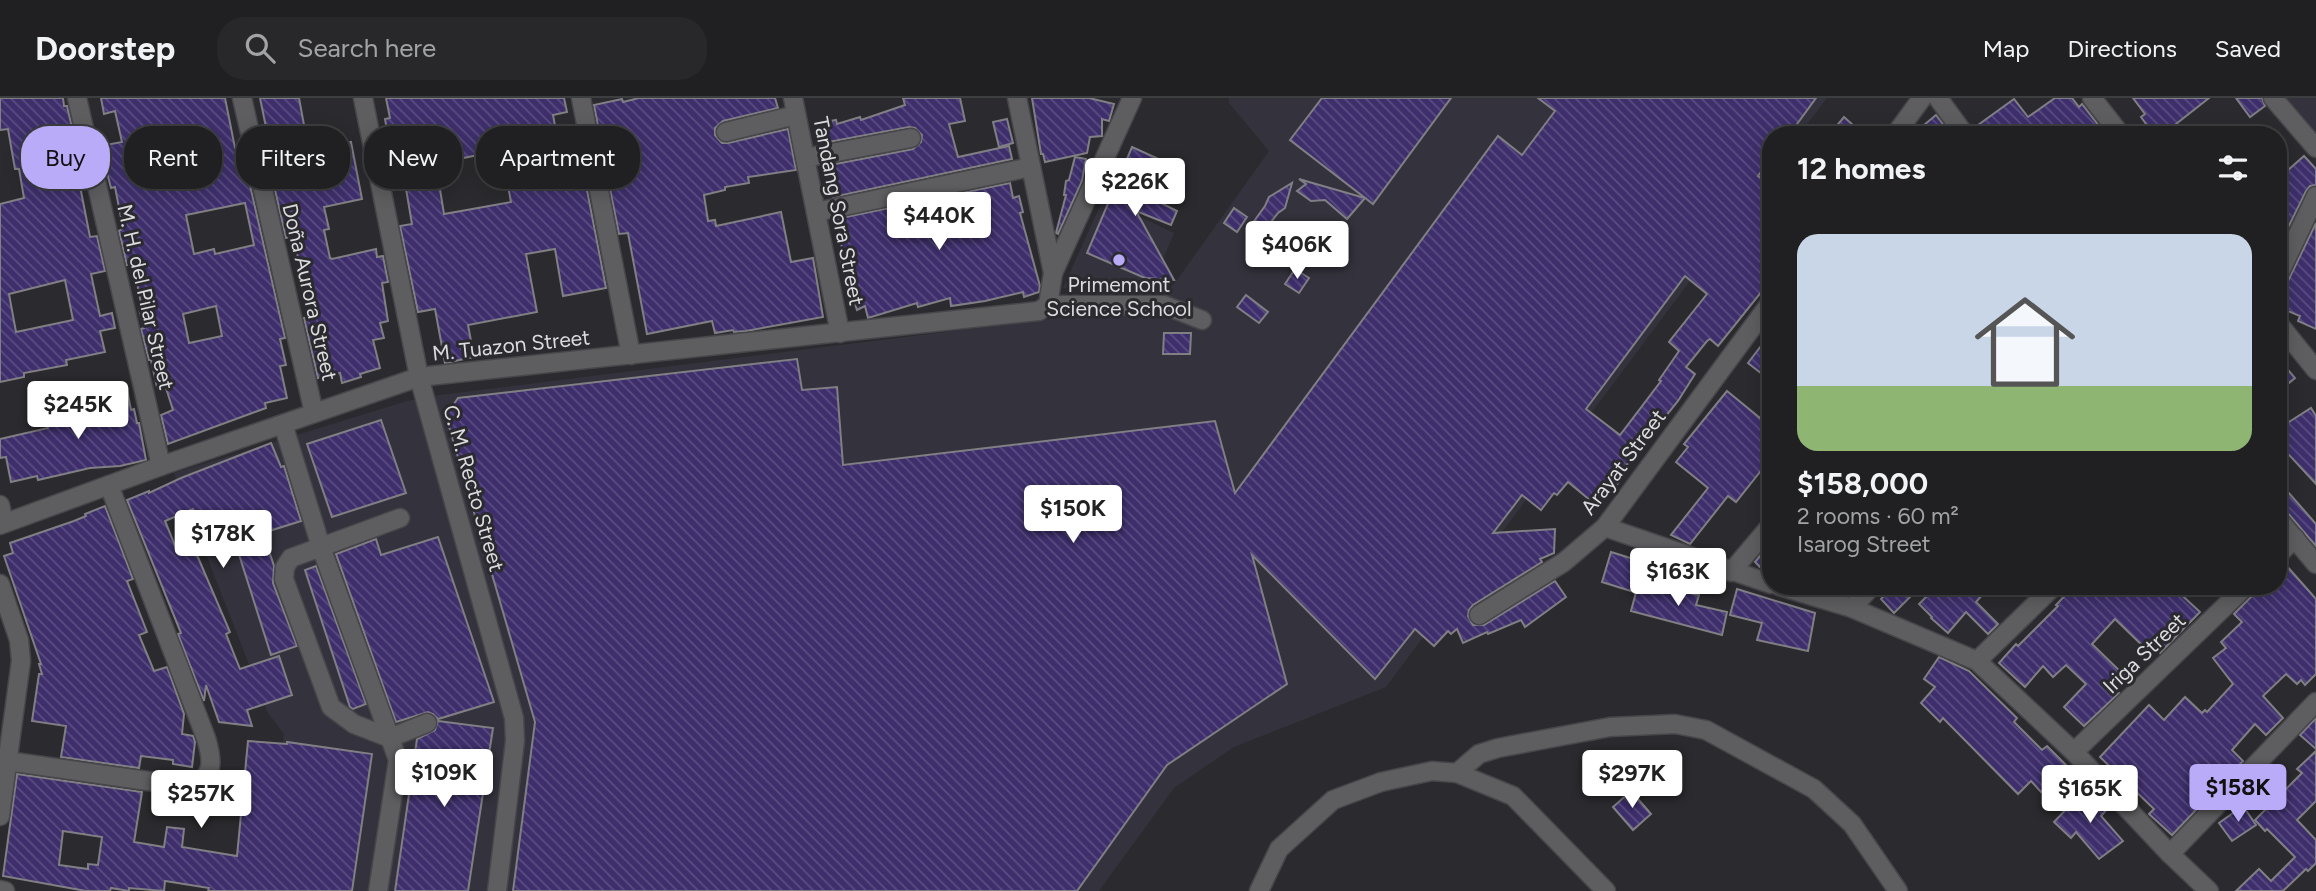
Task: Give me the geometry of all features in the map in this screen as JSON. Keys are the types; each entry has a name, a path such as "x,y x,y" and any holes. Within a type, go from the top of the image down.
{"street":[{"name":"M. H. del Pilar Street","path":"77,98 161,466"},
{"name":"Doña Aurora Street","path":"242,98 314,413"},
{"name":"C. M. Recto Street","path":"363,98 419,377 514,718 515,741 497,891"},
{"path":"581,98 631,355"},
{"path":"1017,98 1053,273"},
{"path":"1048,305 1053,273 1132,98"},
{"path":"1902,126 1922,98"},
{"path":"1938,98 1958,126"},
{"path":"2092,98 2114,126"},
{"path":"2273,98 2316,148"},
{"path":"726,132 795,106"},
{"name":"Tandang Sora Street","path":"795,106 840,333"},
{"path":"805,158 911,138"},
{"path":"816,212 1031,167"},
{"path":"2287,257 2316,196"},
{"name":"M. Tuazon Street","path":"2,524 419,377 1039,311 1048,305 1164,305 1202,320"},
{"name":"Arayat Street","path":"1479,615 1563,562 1605,527 1762,314"},
{"path":"2287,334 2316,370"},
{"path":"283,424 321,547 398,760 378,891"},
{"path":"7,761 190,787 207,776 211,753 206,738 109,485"},
{"path":"0,505 2,524"},
{"path":"400,518 291,558 285,567 284,579 331,707 354,724 390,738 428,723"},
{"path":"1605,527 1762,581"},
{"path":"2287,529 2316,564"},
{"path":"1731,572 1762,536"},
{"path":"2287,546 2295,538"},
{"path":"0,584 22,661 0,816"},
{"path":"1809,595 1852,608 1977,661 2074,752 2170,854 2209,891"},
{"path":"1852,608 1864,595"},
{"path":"1977,661 2045,595"},
{"name":"Iriga Street","path":"2074,752 2237,595"},
{"path":"2170,854 2316,702"},
{"path":"1457,773 1479,754 1498,748 1610,727 1675,724 1706,730 1814,789 1852,824 1898,891"},
{"path":"1260,891 1279,849 1333,800 1381,782 1432,771 1457,773 1513,796 1606,891"}],"shaded area":[{"path":"1229,98 1827,98 1806,126 1762,126 1762,185 1386,687 1234,747 1174,788 1099,891 256,891 284,734 268,713 174,473 407,401 439,395 1155,306 1177,280 1269,151 1229,103"},
{"path":"2282,98 2316,98 2316,137"},
{"name":"Primemont Science School","path":"1103,199 1174,233 1152,286 1063,288"}],"building":[{"path":"0,98 63,98 72,126 21,126 21,181 19,169 15,169 8,129 0,130"},
{"path":"101,98 225,98 236,148 236,189 251,189 285,338 280,339 286,365 280,366 287,398 265,403 266,408 168,444 161,415 173,410 165,385 157,387 149,360 141,329 144,328 139,309 142,308 133,263 127,265 119,231 123,228 115,187 111,188 110,184 110,144 122,142 115,111 104,114","holes":["245,203 254,245 215,254 214,249 194,254 186,215","216,306 222,336 189,343 183,314"]},
{"path":"260,98 299,98 304,126 266,126"},
{"path":"386,98 564,98 567,112 553,115 555,126 476,126 476,156 463,158 462,126 386,126 385,119 390,118"},
{"path":"639,98 775,98 778,108 723,121 715,128 715,135 722,143 728,143 788,129 796,170 748,177 749,183 725,187 725,190 704,195 708,221 715,220 716,226 781,212 791,262 813,258 823,317 746,331 715,333 712,321 647,334 628,233 619,234 610,189 640,189 640,126 598,126 594,105 622,99 623,102"},
{"path":"903,98 960,98 965,121 949,124 958,157 1009,146 1012,159 833,197 825,166 913,149 921,142 922,135 915,128 909,127 823,143 819,123 836,120 837,124 860,117 861,120 905,105"},
{"path":"1032,98 1089,98 1114,104 1109,121 1102,119 1102,136 1090,137 1087,153 1045,162 1041,154"},
{"path":"1322,98 1451,98 1373,204 1290,140"},
{"path":"1538,98 1816,98 1796,126 1762,126 1762,170 1758,176 1762,179 1762,291 1718,346 1710,339 1686,367 1695,374 1678,401 1617,477 1621,480 1597,506 1568,482 1557,495 1554,493 1541,510 1522,495 1493,533 1555,529 1554,553 1540,559 1542,562 1469,610 1468,616 1473,625 1484,625 1555,581 1566,597 1525,627 1521,620 1463,643 1457,629 1451,634 1448,631 1434,646 1415,629 1375,679 1252,555 1287,684 1167,765 1077,891 513,891 535,722 446,416 458,398 797,359 802,390 837,387 843,465 1215,421 1235,493 1498,136 1522,155 1555,111","holes":["1685,276 1707,294 1669,342 1679,351 1659,380 1661,381 1620,435 1586,409"]},
{"path":"2055,98 2072,98 2079,107 2082,104 2099,126 1977,126 2014,99 2028,117"},
{"path":"2133,98 2209,98 2173,126 2148,126 2141,117 2145,114"},
{"path":"2236,98 2262,98 2265,106 2250,117"},
{"path":"1936,115 1944,126 1923,126"},
{"path":"1844,117 1854,126 1836,126"},
{"path":"1007,119 1013,143 999,147 993,122"},
{"path":"351,142 362,199 324,207 329,229 324,230 332,259 376,249 377,257 383,256 388,282 382,283 388,321 380,323 384,338 373,340 380,368 342,383 340,373 318,378 304,318 309,317 294,237 286,238 275,189 350,189"},
{"path":"1132,147 1174,169 1161,203 1177,211 1171,225 1136,211 1174,280 1145,278 1087,253"},
{"path":"2304,156 2316,169 2316,185 2310,186 2306,191 2287,230 2287,171"},
{"path":"1075,157 1086,159 1082,181 1058,234 1056,233 1066,195 1066,181 1069,180"},
{"path":"1299,179 1365,198 1347,219 1325,200 1311,201 1297,191 1306,184"},
{"path":"1010,183 1013,198 1019,196 1023,212 1020,213 1040,286 1039,292 1024,297 1023,292 951,306 950,298 918,307 917,303 868,318 865,306 857,310 840,259 844,258 836,219"},
{"path":"1292,183 1285,208 1263,232 1252,224 1269,197"},
{"path":"22,189 81,189 90,237 97,236 105,271 91,274 100,316 112,313 115,328 100,331 105,352 66,360 67,365 24,373 24,377 0,382 0,204 24,198","holes":["65,280 73,320 16,332 9,294"]},
{"path":"406,189 440,189 444,214 511,202 509,189 587,189 606,288 563,296 555,249 526,254 537,312 468,325 474,357 445,363 435,309 418,312 400,226 412,224"},
{"path":"1234,208 1247,217 1237,232 1224,223"},
{"path":"2316,223 2316,329 2298,321 2300,316 2287,311 2288,281"},
{"path":"1295,269 1309,278 1299,293 1285,284"},
{"path":"1246,295 1268,312 1259,323 1237,307"},
{"path":"1164,333 1191,333 1190,354 1163,354"},
{"path":"1762,345 1762,374 1748,363"},
{"path":"2287,369 2295,378 2287,385"},
{"path":"127,389 131,410 134,409 139,423 146,460 120,466 90,468 38,480 37,476 11,482 6,457 0,458 0,439 48,428 46,416 78,408 77,403 104,398 104,394"},
{"path":"1727,391 1760,418 1762,416 1762,469 1736,502 1728,496 1690,544 1671,535 1708,488 1676,462 1688,447 1684,444"},
{"path":"2311,408 2316,416 2316,484 2287,453 2287,423"},
{"path":"381,420 406,493 332,517 307,444"},
{"path":"271,443 281,467 284,466 301,521 263,533 274,566 273,583 297,646 271,655 235,542 197,555 230,632 226,634 240,669 279,656 292,695 247,710 252,726 219,722 206,685 204,701 178,634 181,633 127,500","holes":["193,509 203,537 176,548 165,521"]},
{"path":"2287,493 2316,524 2316,546 2287,512"},
{"path":"105,506 133,579 127,581 147,632 139,635 154,671 167,667 184,714 182,734 193,736 195,742 192,767 173,764 173,760 141,756 139,768 61,757 66,726 32,721 39,674 42,674 41,664 4,556 13,553 10,543 74,521"},
{"path":"438,537 494,702 438,719 428,712 396,722 336,554 376,539 381,555"},
{"path":"1611,552 1643,562 1634,592 1602,582"},
{"path":"1762,554 1762,568 1755,562"},
{"path":"316,566 366,704 353,709 350,707 305,570"},
{"path":"2287,566 2316,599 2316,674 2305,685 2301,680 2297,684 2286,674 2263,696 2283,718 2266,735 2255,724 2232,750 2243,761 2172,835 2149,814 2154,809 2100,757 2149,705 2164,720 2185,697 2202,713 2205,710 2207,712 2233,684 2213,658 2226,648 2221,642 2242,622 2234,614 2253,595 2287,595"},
{"path":"1671,578 1686,581 1684,592 1699,595 1696,605 1727,612 1722,635 1631,611 1638,585 1668,593"},
{"path":"1737,589 1815,613 1808,651 1757,640 1762,623 1730,615"},
{"path":"1885,595 1912,595 1894,613 1881,599"},
{"path":"1928,595 1982,595 1976,602 1998,624 1988,634 1966,612 1948,633 1919,604"},
{"path":"2065,595 2182,595 2200,612 2160,653 2153,647 2149,652 2115,619 2092,644 2126,677 2115,689 2119,693 2084,726 2064,707 2086,684 2066,665 2053,677 2043,666 2025,687 1999,663 2058,606 2056,605"},
{"path":"1939,657 1969,671 2017,718 2014,722 2042,750 2047,746 2067,766 2041,792 2031,781 2018,794 1943,718 1940,722 1921,703 1935,687 1924,679"},
{"path":"2316,718 2316,749 2300,735"},
{"path":"438,721 493,728 468,891 395,891 417,739 435,730"},
{"path":"248,741 287,742 372,754 352,891 208,891 209,888 165,881 164,891 111,888 110,891 86,891 3,876 17,774 142,792 134,842 164,847 167,827 184,829 182,847 237,856","holes":["63,831 102,837 98,865 88,864 88,869 59,865"]},
{"path":"2316,751 2316,801 2297,820 2316,840 2316,863 2283,891 2236,891 2259,869 2271,881 2295,857 2255,820 2302,773 2297,769"},
{"path":"2092,790 2108,808 2101,816 2123,841 2099,859 2076,832 2071,838 2054,822 2076,799 2079,802"},
{"path":"1631,791 1651,814 1633,830 1613,807"},
{"path":"2243,806 2256,825 2232,841 2219,823"}],"place":[{"name":"Primemont Science School","path":"1119,260"}]}
